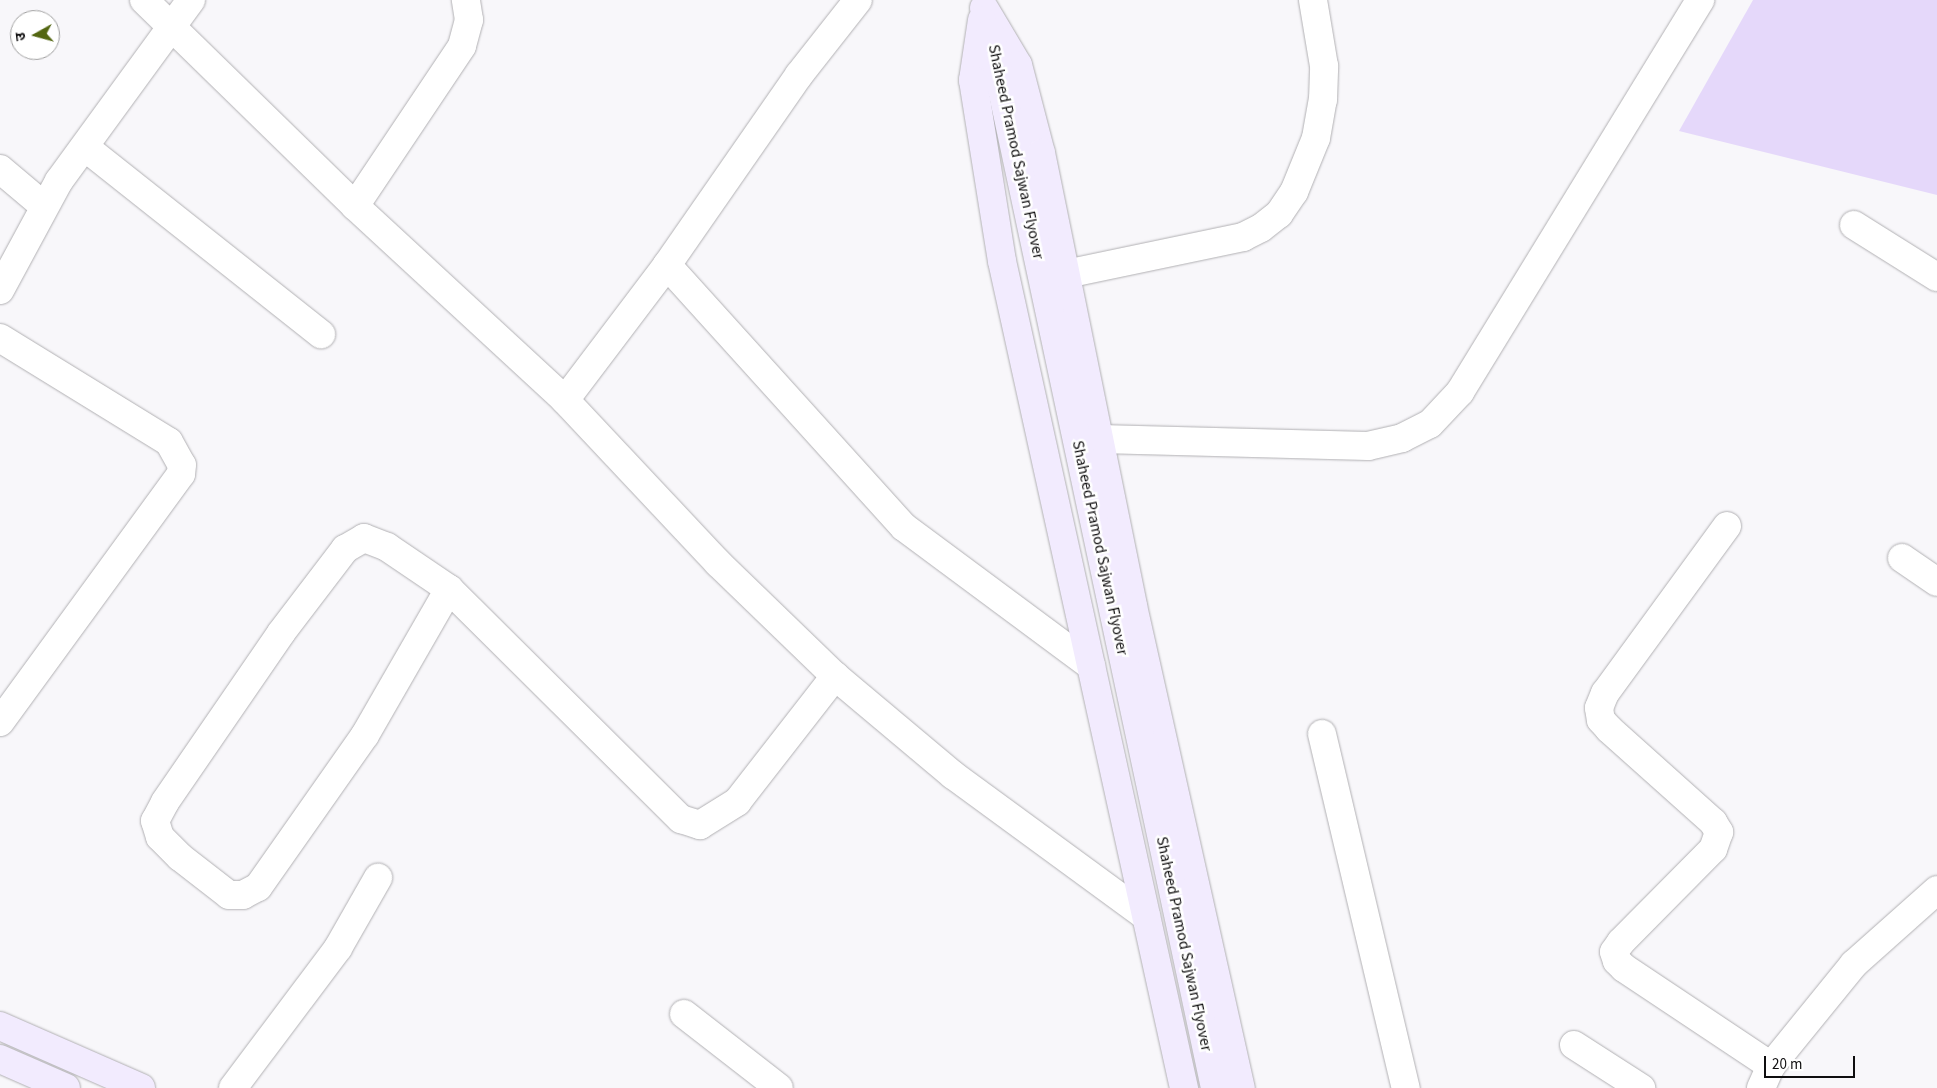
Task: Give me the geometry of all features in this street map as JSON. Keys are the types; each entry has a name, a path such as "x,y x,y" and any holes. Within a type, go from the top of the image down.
{"street":[{"path":"144,0 355,206 565,400 718,563 835,676 953,775 1146,916"},
{"path":"0,290 59,181 86,148 170,27 191,0"},
{"path":"355,206 462,46 469,20 469,5 466,0"},
{"path":"565,400 667,265 799,75 858,0"},
{"path":"1066,274 1242,237 1261,228 1279,214 1294,192 1316,138 1324,100 1324,66 1313,0"},
{"path":"1100,439 1368,446 1402,438 1430,424 1460,392 1700,0"},
{"path":"984,4 1018,64 1041,153 1133,606 1241,1088"},
{"path":"984,4 973,80 1002,261 1184,1088"},
{"name":"Shaheed Pramod Sajwan Flyover","path":"984,4 1215,1088"},
{"path":"86,148 321,334"},
{"path":"0,169 44,206"},
{"path":"1854,225 1937,277"},
{"path":"667,265 904,527 1091,666"},
{"path":"0,338 169,442 182,465 181,474 0,722"},
{"path":"1727,526 1605,693 1599,708 1601,720 1609,729 1713,822 1719,832 1713,849 1621,942 1614,952 1616,961 1766,1077 1854,964 1937,890"},
{"path":"449,589 365,735 258,888 243,895 229,895 180,857 160,837 155,821 165,802 281,632 346,549 364,538 387,547 449,589 680,819 700,825 737,802 835,676"},
{"path":"1902,558 1937,582"},
{"path":"1322,734 1406,1088"},
{"path":"233,1088 338,948 378,878"},
{"path":"684,1014 779,1088"},
{"path":"0,1026 141,1088"},
{"path":"1574,1045 1641,1088"},
{"path":"0,1059 66,1088"}],"shaded area":[{"path":"1753,0 1937,0 1937,195 1679,131"}]}
